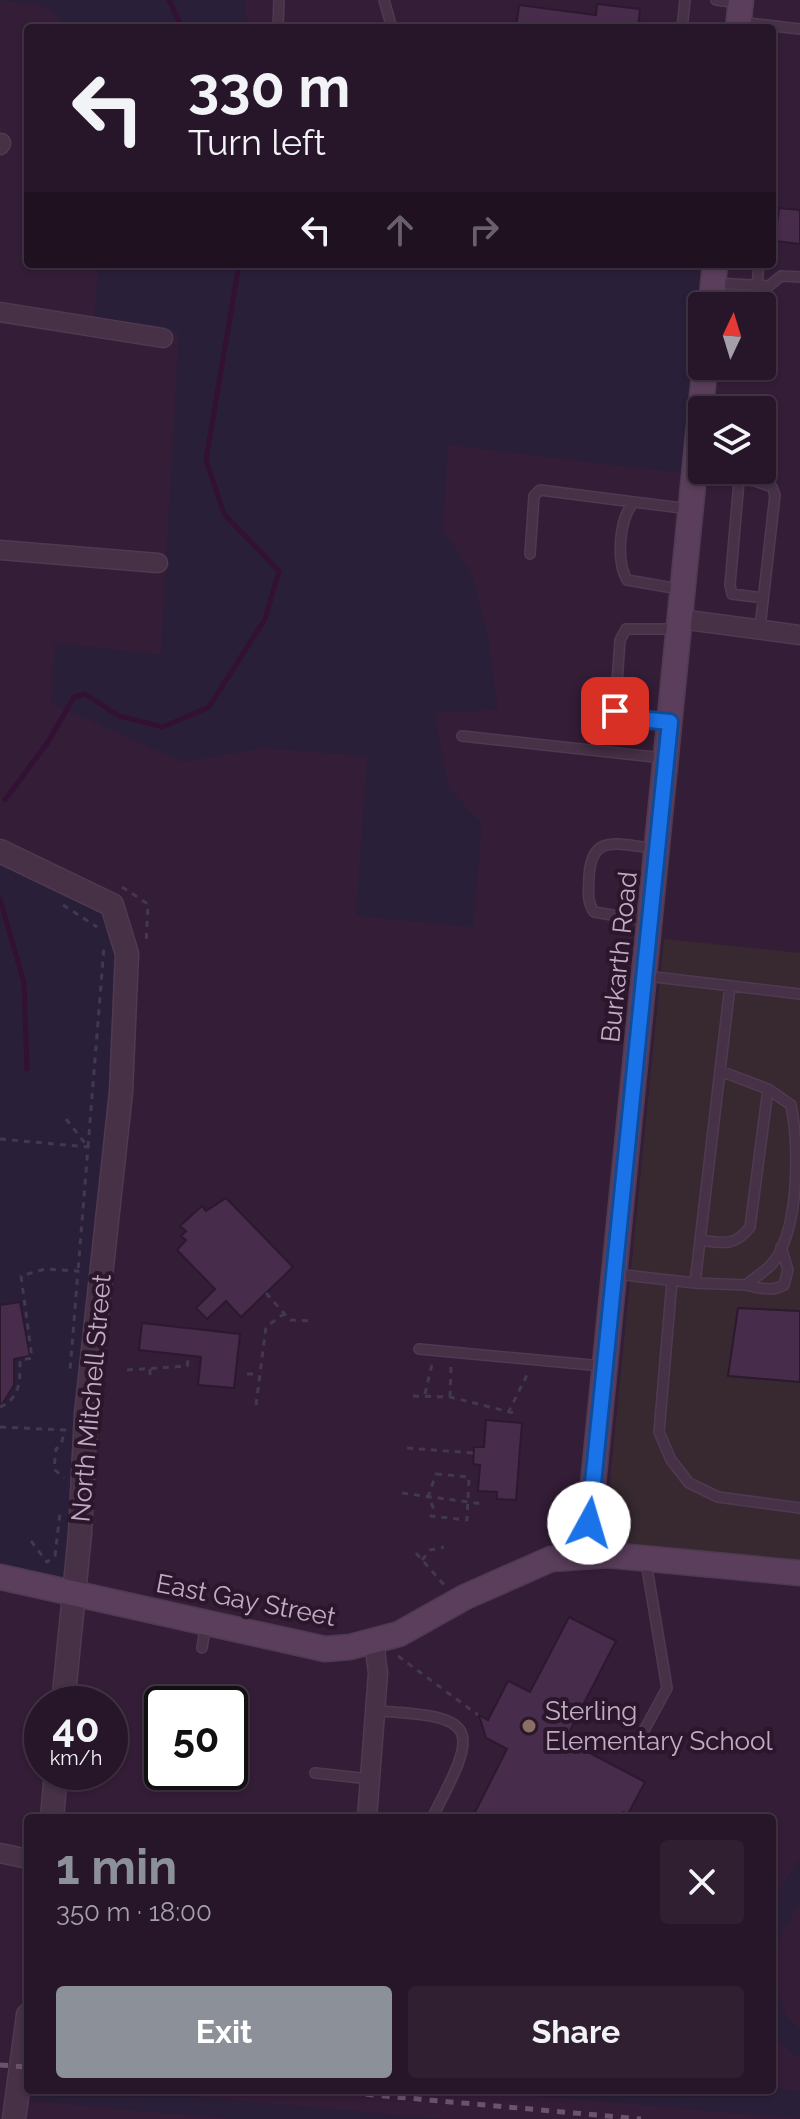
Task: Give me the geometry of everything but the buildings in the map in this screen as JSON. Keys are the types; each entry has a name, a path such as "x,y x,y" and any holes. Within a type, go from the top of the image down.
{"main road":[{"name":"Burkarth Road","path":"586,1554 693,484"},
{"name":"East Gay Street","path":"0,1577 206,1623 324,1654 399,1634 458,1601 551,1559 586,1554 800,1573"}],"street":[{"path":"0,312 163,338"},
{"path":"0,550 158,563"},
{"path":"679,624 760,628 800,635"},
{"name":"North Mitchell Street","path":"0,851 112,905 127,954 121,1092 86,1414 65,1686"},
{"path":"367,1814 378,1673 374,1642"},
{"path":"52,1814 54,1790"},
{"path":"0,1853 24,1858"},
{"path":"10,2116 24,2045"}],"lane":[{"path":"278,24 279,0"},
{"path":"384,0 391,24"},
{"path":"682,24 685,0"},
{"path":"735,11 800,29"},
{"path":"757,286 759,268"},
{"path":"713,284 769,286 781,276 800,277"},
{"path":"739,484 730,585 732,594 763,598"},
{"path":"756,484 772,487 775,495 760,628"},
{"path":"530,554 534,496 540,490 691,509"},
{"path":"634,502 626,511 620,568 627,580 683,590"},
{"path":"670,722 628,718 615,711 620,640 626,629 679,624"},
{"path":"462,736 667,758"},
{"path":"651,921 594,912 588,902 590,859 593,851 604,845 658,848"},
{"path":"646,976 800,994"},
{"path":"695,1283 730,986"},
{"path":"720,1071 768,1089 791,1105 797,1136 787,1236 773,1263 746,1285"},
{"path":"700,1240 728,1244 741,1239 750,1227 768,1089"},
{"path":"616,1274 763,1289 784,1285 788,1270 781,1247"},
{"path":"672,1281 659,1432 671,1460 689,1483 718,1497 800,1508"},
{"path":"419,1349 606,1367"},
{"path":"640,1738 667,1688 646,1559"},
{"path":"202,1648 206,1623"},
{"path":"375,1711 434,1713 450,1719 462,1733 465,1748 434,1814"},
{"path":"315,1773 370,1779"}],"path":[{"path":"53,899 93,922 99,930"},
{"path":"69,1383 105,938"},
{"path":"66,1119 88,1147"},
{"path":"0,1139 88,1147"},
{"path":"0,1407 15,1396 20,1385 20,1360 32,1358 21,1276 45,1269 78,1271"},
{"path":"266,1293 290,1320 313,1321"},
{"path":"256,1405 266,1327 285,1313"},
{"path":"127,1370 187,1366 189,1356"},
{"path":"425,1396 430,1364 452,1366 450,1397"},
{"path":"150,1369 150,1379"},
{"path":"508,1413 529,1369"},
{"path":"247,1374 259,1374"},
{"path":"413,1396 450,1397 518,1414"},
{"path":"0,1427 65,1430 61,1445 56,1449 54,1469 64,1478"},
{"path":"407,1448 474,1453"},
{"path":"436,1474 469,1477 467,1520 431,1516 433,1507 428,1497 436,1474"},
{"path":"402,1493 483,1504"},
{"path":"31,1541 47,1562 55,1556 61,1509"},
{"path":"422,1560 430,1550 444,1547"},
{"path":"416,1553 458,1601"},
{"path":"408,1651 395,1654 478,1715"}],"shaded area":[{"path":"0,0 245,0 247,24 67,24 41,5"},
{"path":"99,268 703,268 700,292 688,292 688,380 691,380 682,473 448,445 443,529 471,573 488,637 498,710 434,712 449,789 482,824 473,927 356,916 367,756 263,748 183,762 51,703 55,643 161,655 179,332 93,326"},
{"path":"0,853 112,905 121,928 74,1593 0,1577"},
{"path":"664,939 800,953 800,1560 604,1542"},
{"path":"800,1857 800,1902 776,1945 776,1896"},
{"path":"776,1989 787,2017 800,2029 800,2058 776,2040"},
{"path":"776,2088 800,2091 800,2119 516,2094 776,2094"},
{"path":"29,2094 168,2094 441,2119 234,2119 28,2101"}],"waterway":[{"path":"169,0 180,24"},
{"path":"5,800 48,742 74,697 85,694 119,716 163,727 209,707 265,619 279,571 224,514 206,460 238,268"},
{"path":"0,899 24,983 27,1069"}],"railway":[{"path":"0,2065 24,2067"},
{"path":"363,2094 641,2119"}],"place":[{"name":"Sterling Elementary School","path":"529,1726"}],"route":[{"path":"589,1523 670,722 628,718 615,711"}]}
